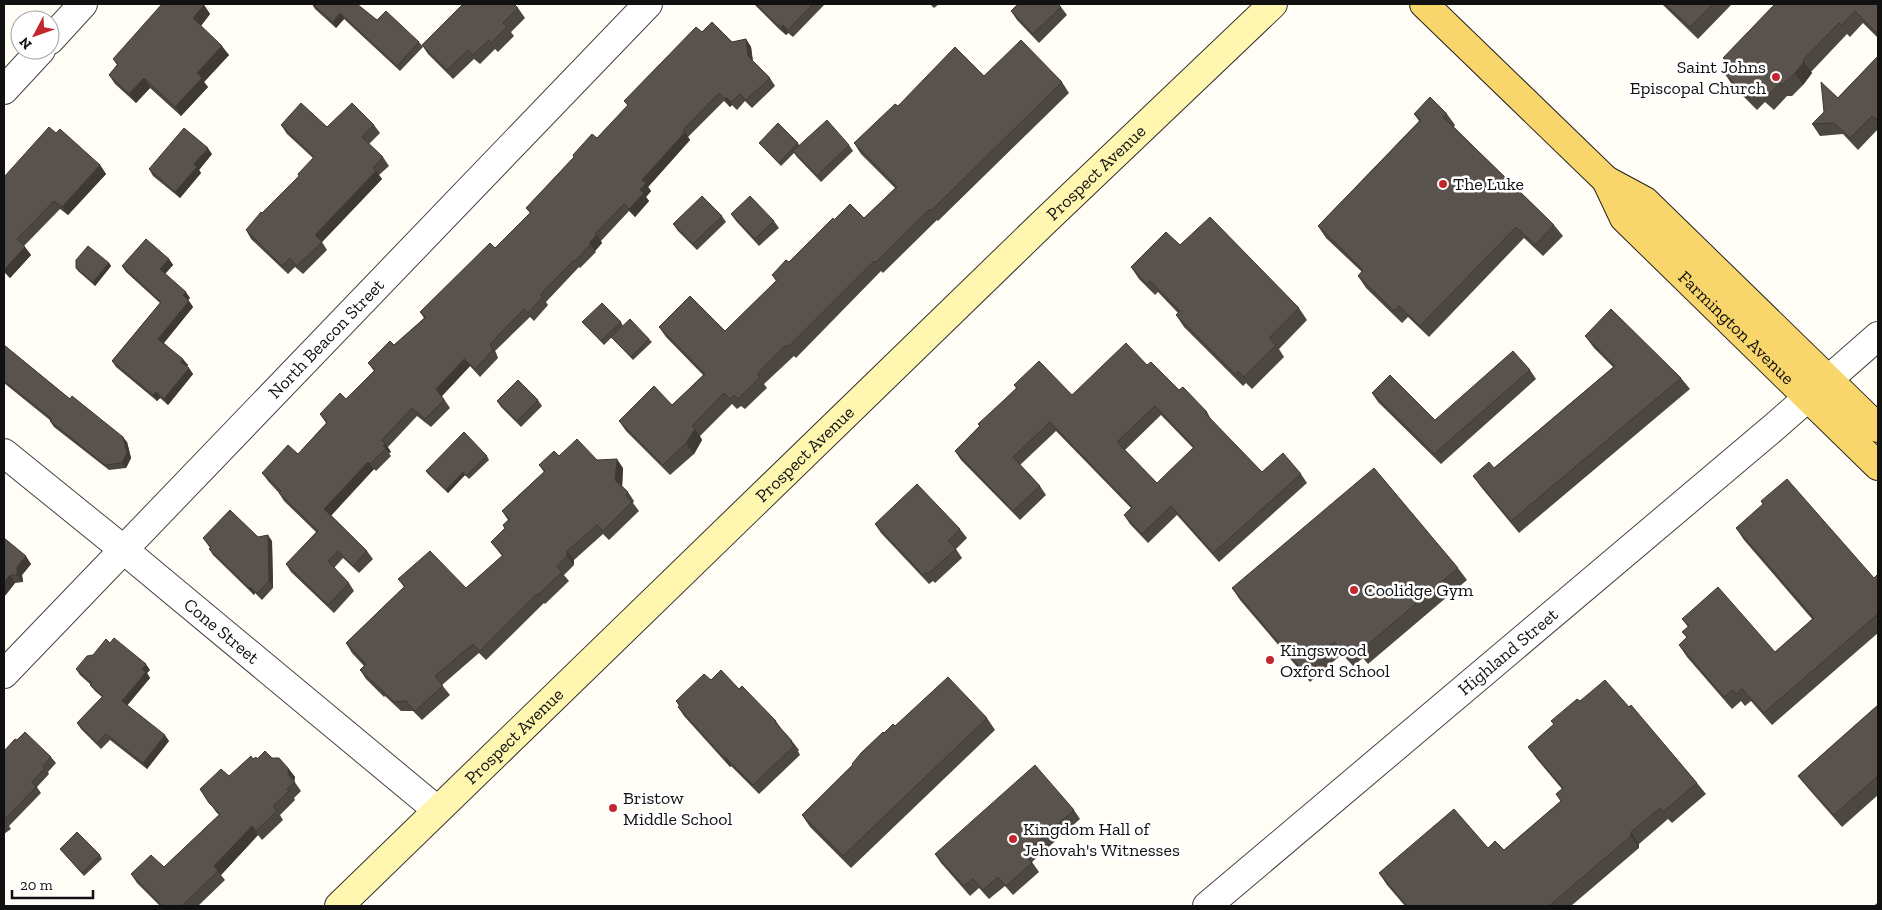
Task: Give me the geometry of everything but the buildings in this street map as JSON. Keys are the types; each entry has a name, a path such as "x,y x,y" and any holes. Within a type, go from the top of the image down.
{"main road":[{"name":"Prospect Avenue","path":"339,906 1041,225 1273,4"},
{"name":"Farmington Avenue","path":"1424,4 1606,180 1646,201 1878,428"},
{"name":"Farmington Avenue","path":"1606,180 1624,218 1878,466"}],"street":[{"path":"60,29 83,4"},
{"name":"North Beacon Street","path":"4,674 648,4"},
{"path":"4,90 31,60"},
{"name":"Highland Street","path":"1207,906 1808,398 1878,336"},
{"name":"Cone Street","path":"4,453 437,810"}],"place":[{"name":"Saint Johns Episcopal Church","path":"1776,77"},
{"name":"The Luke","path":"1443,184"},
{"name":"Coolidge Gym","path":"1354,590"},
{"name":"Kingswood Oxford School","path":"1270,660"},
{"name":"Bristow Middle School","path":"613,808"},
{"name":"Kingdom Hall of Jehovah's Witnesses","path":"1013,839"}]}
